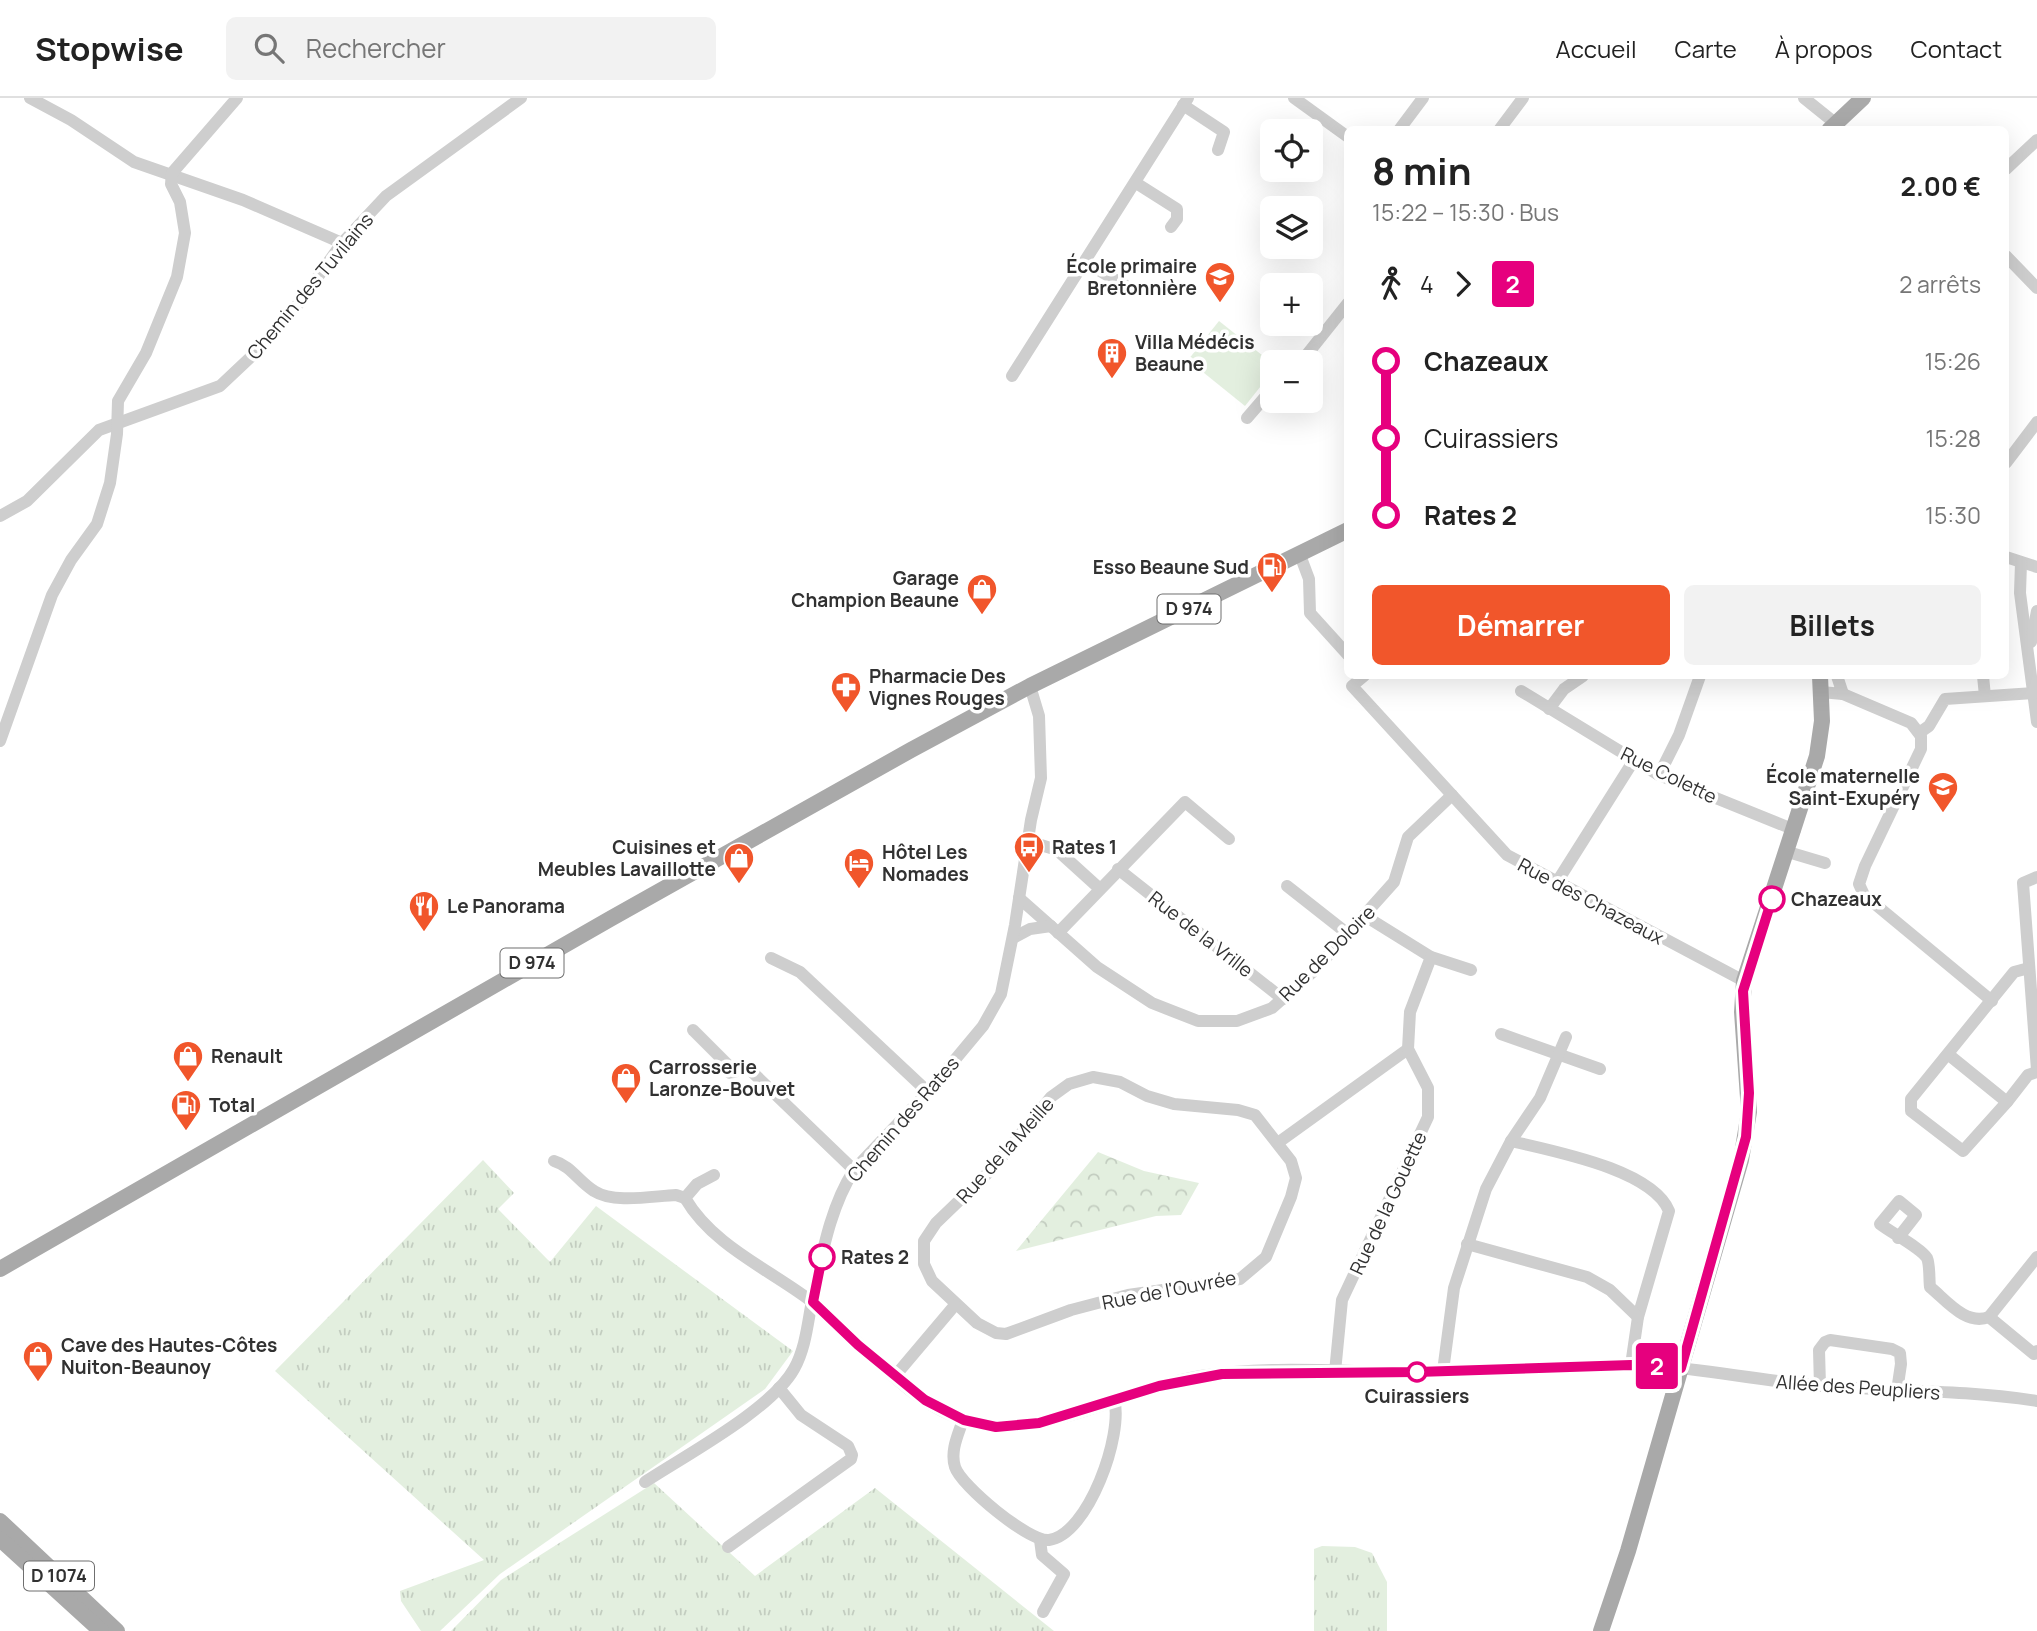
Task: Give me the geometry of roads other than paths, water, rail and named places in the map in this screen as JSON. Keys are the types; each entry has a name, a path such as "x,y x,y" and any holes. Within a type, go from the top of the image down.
{"main road":[{"path":"1833,126 1863,98"},
{"name":"D 974","path":"0,1269 610,919 1030,687 1344,532"},
{"path":"1601,1631 1681,1368 1746,1137 1749,1093 1742,1021 1744,981 1817,756 1822,721 1820,684"},
{"name":"D 1074","path":"0,1521 117,1631"},
{"name":"D 1074","path":"0,1539 100,1631"}],"street":[{"path":"30,98 71,120 134,162 172,173 243,200 342,243"},
{"path":"0,741 52,595 71,560 97,524 110,483 118,401 146,353 177,277 185,233 180,202 171,184 172,173 237,98"},
{"name":"Chemin des Tuvilains","path":"0,516 27,502 99,430 220,386 255,353 300,302 342,243 386,196 521,98"},
{"path":"1294,98 1344,134"},
{"path":"1402,126 1423,98"},
{"path":"1502,126 1523,98"},
{"path":"1804,98 1831,126"},
{"path":"1012,376 1136,183 1185,100 1224,132 1218,150"},
{"path":"2009,166 2037,140"},
{"path":"1136,183 1177,209 1177,219 1171,227"},
{"path":"2009,259 2037,288"},
{"path":"1085,262 1131,289"},
{"path":"1311,350 1344,308"},
{"path":"1247,418 1260,403"},
{"path":"2009,459 2037,422"},
{"path":"1300,555 1309,579 1310,612 1344,650"},
{"path":"2009,558 2037,567"},
{"path":"2021,563 2020,593 2037,722"},
{"path":"2029,649 2037,611"},
{"name":"Rue des Chazeaux","path":"1360,679 1352,686 1507,855 1744,981"},
{"path":"1549,709 1564,689 1579,679"},
{"path":"1659,775 1679,735 1699,679"},
{"path":"1838,679 1843,694"},
{"path":"1983,679 1985,696"},
{"path":"1820,684 1911,723 1919,733 1921,749 1859,884 1864,895 1992,1001"},
{"name":"Chemin des Rates","path":"645,1482 750,1412 779,1388 800,1356 834,1209 854,1170 928,1092 983,1026 996,1005 1013,939 1042,769 1039,716 1030,687"},
{"name":"Rue Colette","path":"1521,691 1659,775 1795,830"},
{"path":"1919,733 1929,726 1945,699 2034,693"},
{"path":"1557,882 1634,760"},
{"name":"Rue de Doloire","path":"1019,898 1124,987 1165,1009 1198,1021 1237,1021 1262,1013 1283,999 1348,934 1394,882 1408,837 1452,795"},
{"path":"1013,939 1030,929 1054,930 1100,889 1185,802 1229,839"},
{"path":"1028,841 1057,850 1100,889"},
{"path":"1788,852 1825,863"},
{"name":"Rue de la Vrille","path":"1118,869 1283,999"},
{"path":"2029,968 2014,972 1911,1099 1911,1111 1963,1151 2028,1075 2037,1071 2035,1006 2029,968 2023,883 2037,877"},
{"path":"1287,886 1348,934"},
{"path":"1365,916 1431,957 1472,970"},
{"path":"1279,1142 1408,1049 1410,1012 1431,957"},
{"path":"771,958 800,972 928,1092"},
{"path":"693,1030 732,1072 748,1068 854,1170"},
{"path":"1501,1034 1600,1069"},
{"path":"1443,1371 1454,1288 1486,1189 1511,1141 1540,1098 1566,1037"},
{"name":"Rue de la Gouette","path":"1335,1372 1342,1300 1428,1117 1428,1088 1408,1049"},
{"path":"1949,1055 2007,1102"},
{"name":"Rue de la Meille","path":"955,1305 932,1280 924,1264 922,1252 928,1232 979,1184 1051,1097 1069,1084 1101,1078 1166,1102 1200,1109 1247,1111 1262,1120 1279,1142"},
{"path":"1511,1141 1583,1159 1634,1180 1664,1199 1669,1212 1638,1317 1631,1365"},
{"name":"Rue de l'Ouvrée","path":"955,1305 988,1330 1006,1334 1071,1310 1128,1295 1217,1285 1240,1279 1266,1257 1295,1187 1294,1169 1279,1142"},
{"path":"554,1161 564,1164 587,1186 603,1195 677,1195 685,1198 697,1184 714,1175"},
{"name":"Allée des Peupliers","path":"685,1198 692,1211 721,1238 813,1302 925,1400 964,1420 996,1427 1023,1426 1200,1376 1335,1372 1631,1365 1681,1368 1820,1386 2037,1401"},
{"path":"1898,1238 1928,1260 1930,1287 1965,1317 1980,1320 1989,1317 2037,1258"},
{"path":"1468,1244 1587,1277 1610,1290 1638,1317"},
{"path":"895,1376 955,1305"},
{"path":"1989,1317 2034,1354 2037,1351"},
{"path":"1820,1386 1819,1350 1830,1340 1897,1351 1902,1358 1897,1391"},
{"path":"728,1548 852,1455 848,1446 801,1415 779,1388"},
{"path":"964,1420 953,1455 960,1477 1028,1535 1040,1540 1054,1539 1065,1534 1094,1492 1114,1441 1118,1419 1114,1399"},
{"path":"1040,1540 1042,1555 1064,1574 1043,1612"}],"place":[{"name":"École primaire Bretonnière","path":"1220,304"},
{"name":"Villa Médécis Beaune","path":"1112,380"},
{"name":"Esso Beaune Sud","path":"1272,594"},
{"name":"Garage Champion Beaune","path":"982,616"},
{"name":"Pharmacie Des Vignes Rouges","path":"846,714"},
{"name":"École maternelle Saint-Exupéry","path":"1943,814"},
{"name":"Rates 1","path":"1029,874"},
{"name":"Cuisines et Meubles Lavaillotte","path":"739,885"},
{"name":"Hôtel Les Nomades","path":"859,890"},
{"name":"Chazeaux","path":"1772,899"},
{"name":"Le Panorama","path":"424,933"},
{"name":"Renault","path":"188,1083"},
{"name":"Carrosserie Laronze-Bouvet","path":"626,1105"},
{"name":"Total","path":"186,1132"},
{"name":"Rates 2","path":"822,1257"},
{"name":"Cuirassiers","path":"1417,1372"},
{"name":"Cave des Hautes-Côtes Nuiton-Beaunoy","path":"38,1383"}]}
